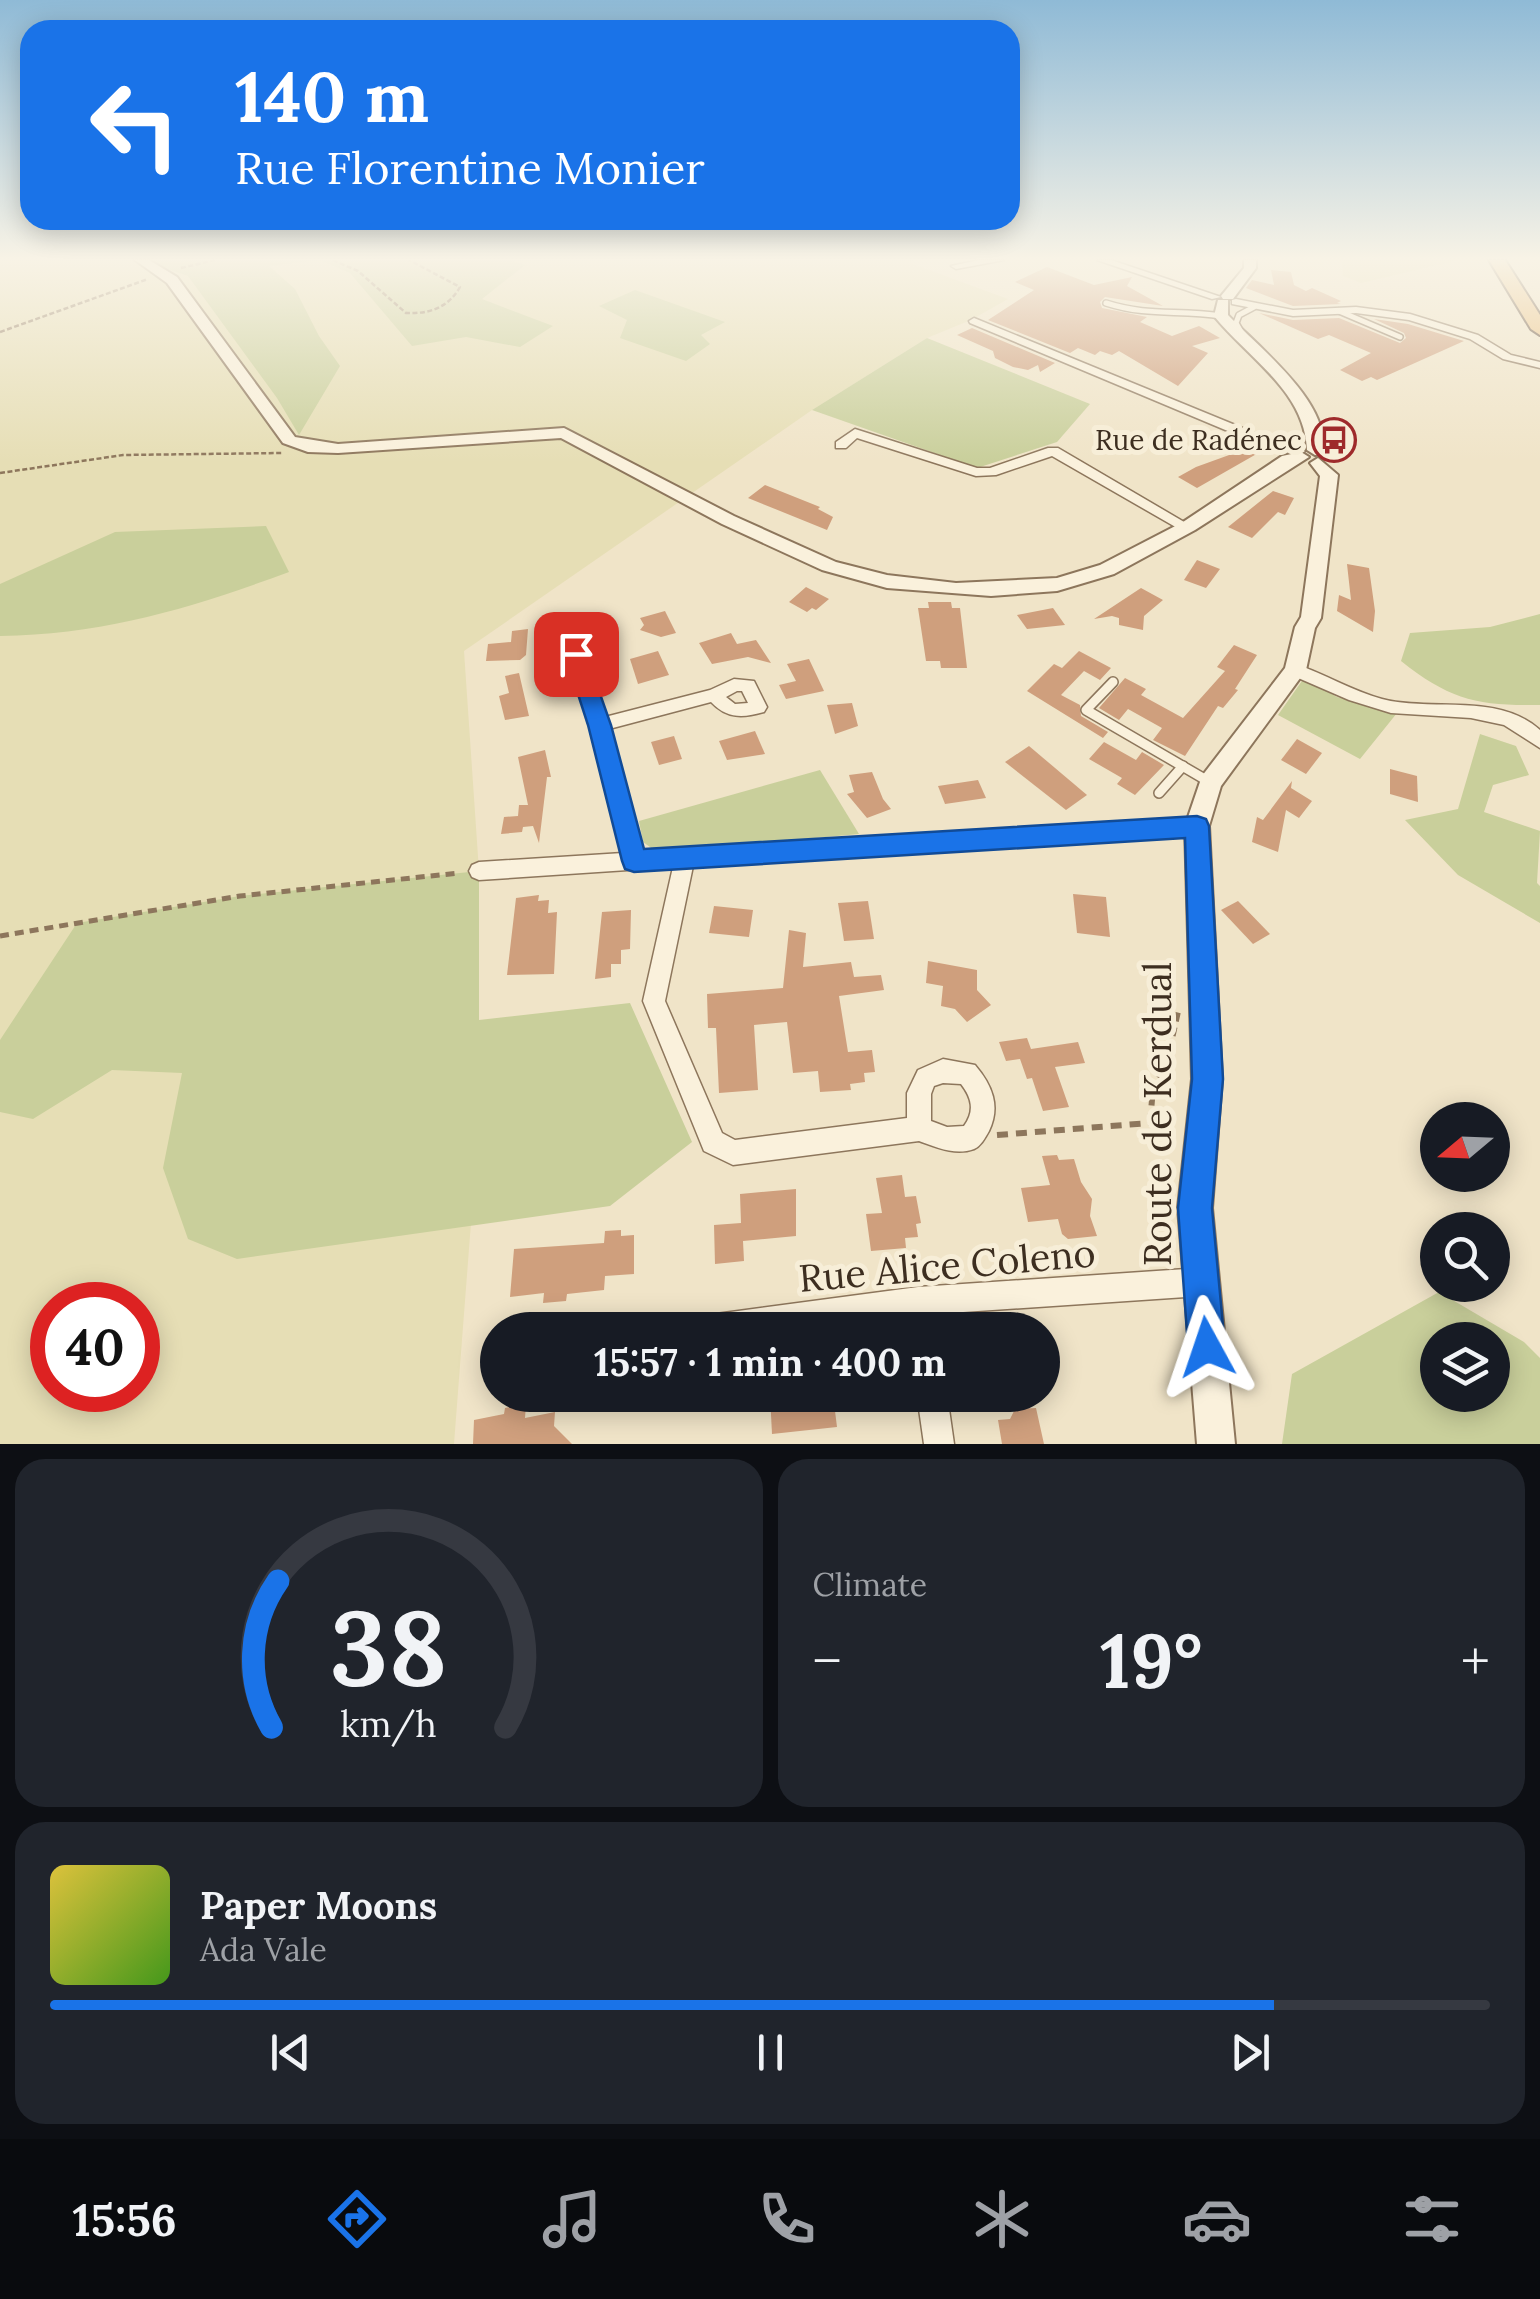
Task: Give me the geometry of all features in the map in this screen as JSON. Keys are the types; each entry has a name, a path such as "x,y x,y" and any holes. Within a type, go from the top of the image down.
{"street":[{"path":"205,327 289,440 301,448 332,450 518,431 564,432 829,566 882,579 975,590 1019,590 1086,577 1184,526 1288,460 1308,455"},
{"path":"989,327 1258,439 1308,455"},
{"name":"Route de Kerdual","path":"1216,1444 1195,1208 1207,1079 1197,826 1210,783 1295,670 1305,627 1312,618 1329,475 1308,455 1318,444 1309,416 1286,384 1233,327"},
{"path":"1447,327 1522,362 1540,364"},
{"path":"841,445 855,432 976,472 990,472 1053,451 1184,526"},
{"path":"576,630 576,654 634,861"},
{"path":"1295,670 1386,706 1431,713 1502,714 1529,728 1540,741"},
{"path":"599,725 714,695"},
{"path":"479,871 1197,826"},
{"path":"685,858 654,1000 713,1142 734,1153 919,1130 947,1139 970,1138 984,1121 984,1094 967,1073 943,1071 926,1078 918,1093 919,1130"},
{"name":"Rue Alice Coleno","path":"840,1312 918,1302 1201,1282"},
{"path":"918,1302 919,1312"},
{"path":"934,1412 939,1444"}],"lane":[{"path":"1235,334 1242,332 1239,327"},
{"path":"1376,327 1400,338"},
{"path":"1113,682 1086,710 1210,783"},
{"path":"1159,793 1183,766"}],"path":[{"path":"1,473 123,455 243,456 301,448"},
{"path":"0,936 240,896 479,871"},
{"path":"970,1138 1150,1122 1148,1092 1167,1064 1173,1022 1187,994 1204,987"}],"shaded area":[{"path":"0,327 953,327 927,338 812,410 464,651 479,871 479,1021 471,1223 454,1444 0,1444"}],"green space":[{"path":"225,327 315,327 340,366 299,435"},
{"path":"396,327 551,327 520,347 466,337 412,346"},
{"path":"624,327 715,327 701,335 710,344 686,361 620,338"},
{"path":"927,338 1090,404 1057,442 977,468 812,410"},
{"path":"266,526 289,572 148,617 76,630 0,636 0,584 115,532"},
{"path":"1540,614 1540,705 1466,698 1435,684 1401,661 1410,633 1490,627"},
{"path":"1304,678 1337,697 1397,713 1360,759 1278,715"},
{"path":"1480,734 1516,746 1529,775 1493,785 1484,812 1540,831 1540,923 1458,875 1405,820 1458,809"},
{"path":"820,770 859,834 657,852 643,842 639,821"},
{"path":"479,871 479,1020 630,1003 692,1142 610,1206 237,1259 188,1239 163,1168 182,1073 112,1070 33,1119 0,1112 0,1040 77,923 240,896"},
{"path":"1421,1302 1456,1302 1490,1322 1420,1322 1420,1412 1510,1412 1510,1334 1540,1358 1540,1444 1282,1444 1292,1374"}],"building":[{"path":"1006,327 1152,327 1172,336 1201,327 1220,338 1192,346 1208,353 1178,386 1119,351 1112,355 1100,351 1095,355 1078,348 1070,353"},
{"path":"1292,327 1362,327 1400,343 1406,338 1404,333 1392,327 1419,327 1464,341 1377,380 1371,377 1362,381 1340,370 1371,353 1329,335 1318,339"},
{"path":"972,328 1055,363 1040,372 1038,365 1028,370 1013,367 995,358 993,351 957,335"},
{"path":"1254,446 1260,452 1197,488 1178,477 1196,467"},
{"path":"765,485 820,507 833,517 827,530 748,498"},
{"path":"1273,491 1294,498 1285,515 1278,512 1252,538 1228,527"},
{"path":"1197,560 1220,569 1206,588 1184,580"},
{"path":"1347,564 1369,568 1375,611 1373,632 1337,611 1339,595 1351,600"},
{"path":"806,587 829,599 807,612 789,602"},
{"path":"1141,588 1163,600 1144,616 1143,630 1119,625 1119,618 1112,616 1094,619"},
{"path":"928,602 951,602 952,608 960,608 967,668 941,668 940,661 926,661 918,608 929,608"},
{"path":"1053,608 1065,625 1027,629 1017,615"},
{"path":"665,611 676,633 661,637 640,630 644,625 640,618"},
{"path":"528,629 526,655 520,660 486,661 488,644 511,642 512,631"},
{"path":"731,633 737,644 756,640 771,663 748,657 712,664 699,643"},
{"path":"1234,645 1257,655 1235,689 1238,690 1223,708 1218,706 1185,756 1153,740 1162,728 1128,709 1119,720 1099,708 1125,678 1146,689 1141,695 1183,718 1225,671 1217,667"},
{"path":"658,651 669,675 638,684 630,659"},
{"path":"1079,651 1111,668 1100,680 1084,671 1061,695 1080,705 1081,716 1108,732 1103,738 1027,691 1054,664 1062,668"},
{"path":"809,659 824,691 786,699 779,685 796,681 787,664"},
{"path":"519,673 529,716 505,720 499,696 509,693 505,676"},
{"path":"852,703 858,726 835,734 827,705"},
{"path":"755,731 765,754 727,760 719,741"},
{"path":"674,736 682,759 659,765 651,742"},
{"path":"1297,739 1322,753 1306,774 1281,760"},
{"path":"1104,742 1136,760 1142,752 1164,765 1135,795 1117,784 1122,778 1089,759"},
{"path":"1029,746 1087,795 1066,810 1005,762"},
{"path":"545,750 551,777 547,777 539,843 533,826 523,827 522,832 501,834 504,817 518,816 519,805 528,805 518,757"},
{"path":"1390,769 1417,776 1418,802 1390,794"},
{"path":"872,772 891,809 867,818 847,794 854,792 849,775"},
{"path":"978,780 986,798 945,804 938,786"},
{"path":"1292,781 1291,788 1312,801 1299,818 1286,810 1278,852 1252,842 1257,817 1263,820"},
{"path":"1073,894 1106,897 1110,937 1077,933"},
{"path":"539,895 538,901 549,900 548,913 557,912 554,974 507,975 516,898"},
{"path":"868,901 874,939 844,941 838,903"},
{"path":"1238,901 1270,934 1253,944 1221,910"},
{"path":"714,906 753,910 749,937 709,933"},
{"path":"631,910 630,949 621,950 621,964 611,964 611,977 595,979 602,912"},
{"path":"789,930 806,933 803,967 851,962 854,977 881,975 884,990 839,996 848,1052 872,1050 875,1072 864,1073 865,1082 850,1084 851,1090 820,1092 818,1071 793,1073 787,1022 754,1025 758,1090 719,1093 716,1028 708,1028 707,994 783,988"},
{"path":"928,961 977,970 977,990 991,1005 967,1022 955,1009 941,1006 943,986 926,983"},
{"path":"1027,1038 1031,1049 1078,1042 1085,1063 1055,1067 1069,1107 1043,1111 1032,1078 1027,1079 1020,1059 1006,1061 999,1042"},
{"path":"1057,1155 1059,1160 1074,1159 1081,1182 1092,1199 1090,1216 1097,1236 1068,1239 1062,1234 1058,1219 1028,1222 1021,1188 1050,1185 1042,1156"},
{"path":"902,1175 905,1197 916,1196 921,1223 916,1224 918,1237 905,1238 906,1248 871,1251 866,1214 882,1213 876,1178"},
{"path":"796,1189 796,1236 743,1241 744,1261 715,1264 714,1225 741,1223 740,1194"},
{"path":"621,1230 621,1236 634,1235 634,1274 605,1276 604,1290 567,1294 566,1301 543,1303 544,1293 510,1297 514,1249 604,1243 605,1231"},
{"path":"525,1412 525,1418 555,1412 554,1426 572,1444 473,1444 474,1420"},
{"path":"771,1412 835,1412 837,1427 772,1434"},
{"path":"1014,1412 1037,1412 1044,1444 1002,1444 998,1420 1010,1419"}],"place":[{"name":"Rue de Radénec","path":"1334,440"}],"route":[{"path":"576,654 634,861 1197,826 1207,1079 1195,1208 1207,1347"}]}
